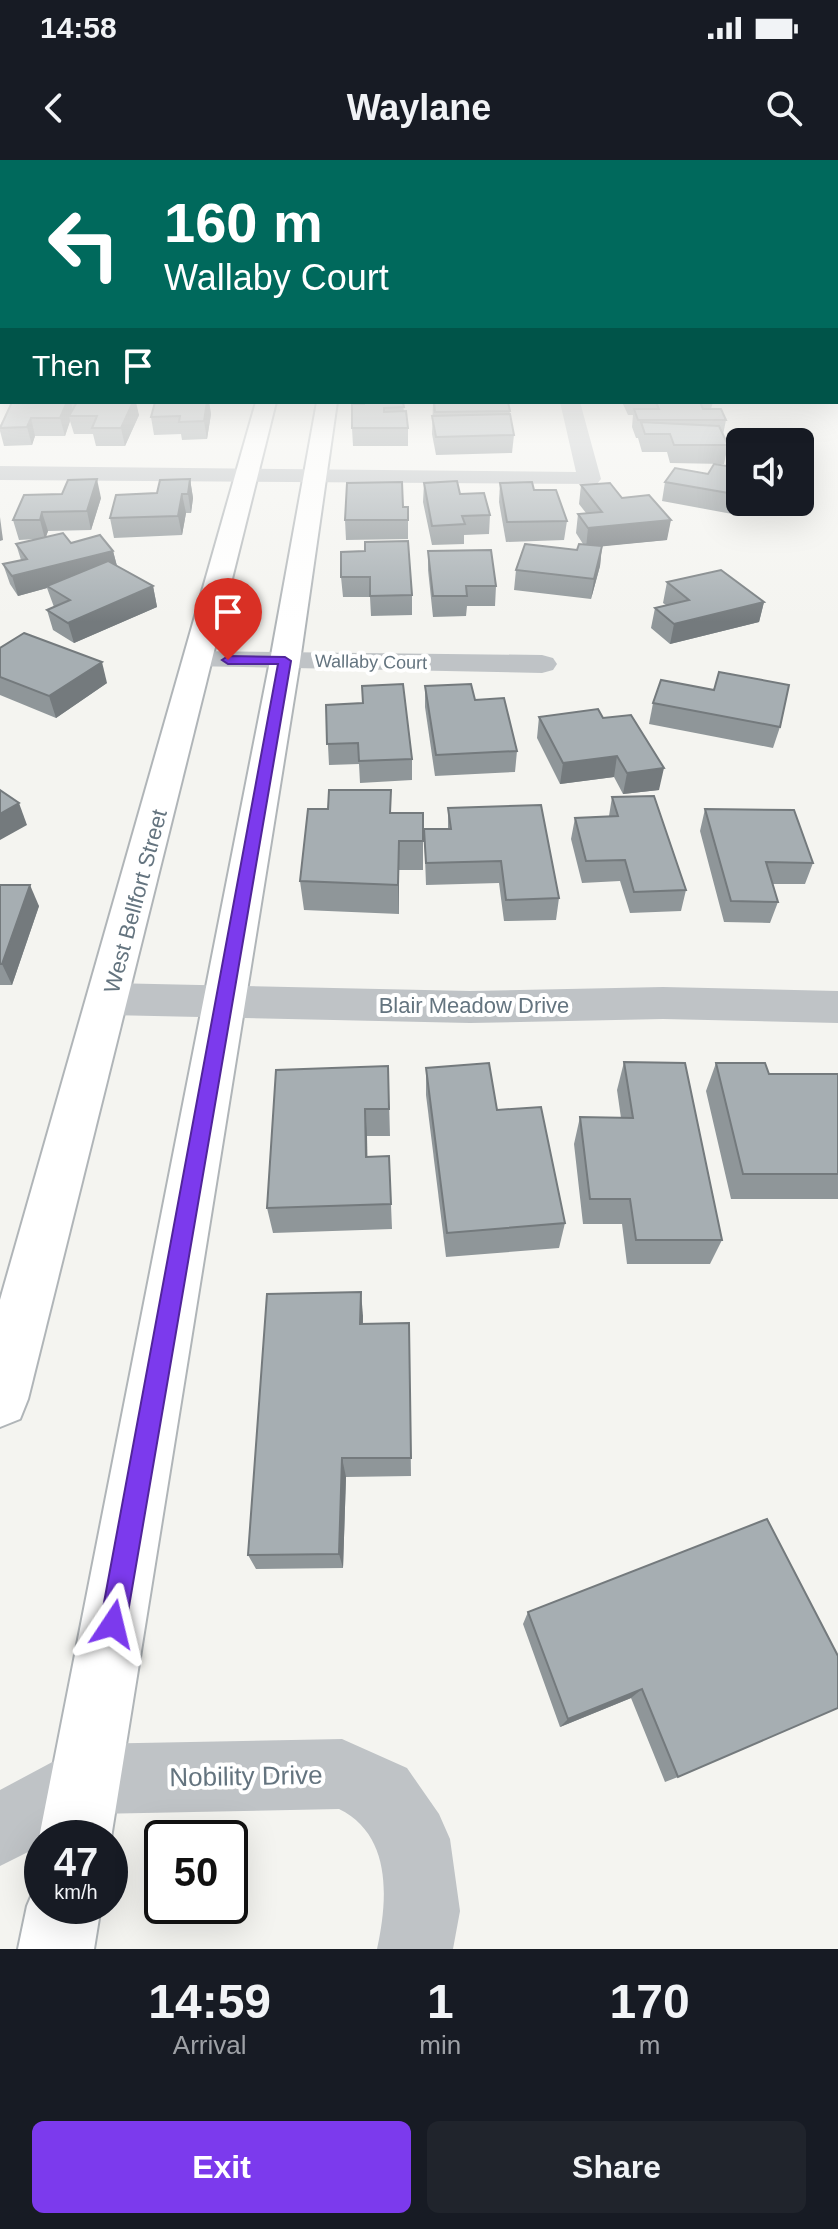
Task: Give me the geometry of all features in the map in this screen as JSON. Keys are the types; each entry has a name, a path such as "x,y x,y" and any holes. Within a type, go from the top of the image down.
{"main road":[{"name":"West Bellfort Street","path":"0,1399 200,660 252,454"},
{"path":"80,1809 285,661 317,454"},
{"path":"56,1949 61,1924"}],"street":[{"path":"0,473 589,479 583,454"},
{"name":"Wallaby Court","path":"200,660 542,664"},
{"name":"Blair Meadow Drive","path":"109,999 470,1007 663,1003 838,1007"},
{"name":"Nobility Drive","path":"0,1830 80,1809 342,1774 382,1793 414,1839 423,1911 415,1949"}],"building":[{"path":"714,464 726,466 726,493 665,482 675,468 708,474"},
{"path":"97,479 87,511 42,512 40,520 13,520 24,495 62,494 68,480"},
{"path":"190,479 188,494 182,494 178,516 110,518 116,495 157,493 160,480"},
{"path":"457,481 460,494 484,493 490,515 462,516 465,524 432,526 424,483"},
{"path":"402,482 403,507 408,507 408,520 345,520 347,483"},
{"path":"532,482 534,490 556,490 567,521 507,522 500,483"},
{"path":"610,483 622,498 649,495 671,520 588,528 578,514 602,512 581,485"},
{"path":"63,533 71,543 100,535 113,551 12,576 3,564 27,559 16,544"},
{"path":"408,541 412,595 370,596 370,577 341,577 341,552 365,551 365,542"},
{"path":"525,544 577,550 579,544 602,546 594,579 516,570"},
{"path":"491,550 496,586 466,586 467,596 433,596 428,551"},
{"path":"108,561 153,586 68,623 47,610 70,600 47,586"},
{"path":"721,570 764,602 674,624 655,608 689,600 667,582"},
{"path":"24,633 102,662 49,696 0,677 0,648"},
{"path":"719,672 789,685 780,727 653,703 661,680 714,690"},
{"path":"403,684 412,759 359,761 358,743 327,744 326,705 363,703 362,686"},
{"path":"471,684 475,700 504,698 517,751 436,755 425,686"},
{"path":"598,709 603,718 631,715 664,768 627,773 617,756 563,763 539,717"},
{"path":"0,790 19,803 0,814"},
{"path":"329,790 391,790 390,813 423,813 423,841 399,841 398,885 300,881 308,809 328,809"},
{"path":"654,796 686,890 634,892 625,860 586,861 575,818 618,816 612,797"},
{"path":"541,805 559,898 506,900 501,861 426,863 424,829 451,829 448,808"},
{"path":"705,809 794,810 813,863 766,862 778,902 731,901"},
{"path":"0,885 30,885 2,964 0,964"},
{"path":"624,1062 685,1063 722,1240 636,1240 630,1199 590,1199 580,1117 633,1118"},
{"path":"489,1063 497,1110 541,1107 565,1223 447,1233 426,1068"},
{"path":"716,1063 765,1063 769,1074 838,1074 838,1174 743,1174"},
{"path":"388,1066 389,1109 365,1109 366,1157 389,1156 391,1204 267,1208 276,1070"},
{"path":"361,1292 360,1324 409,1323 411,1458 342,1458 339,1554 248,1555 267,1294"},
{"path":"767,1519 838,1656 838,1708 678,1777 642,1689 568,1719 528,1612"}],"route":[{"path":"113,1624 285,661 228,660"}]}
